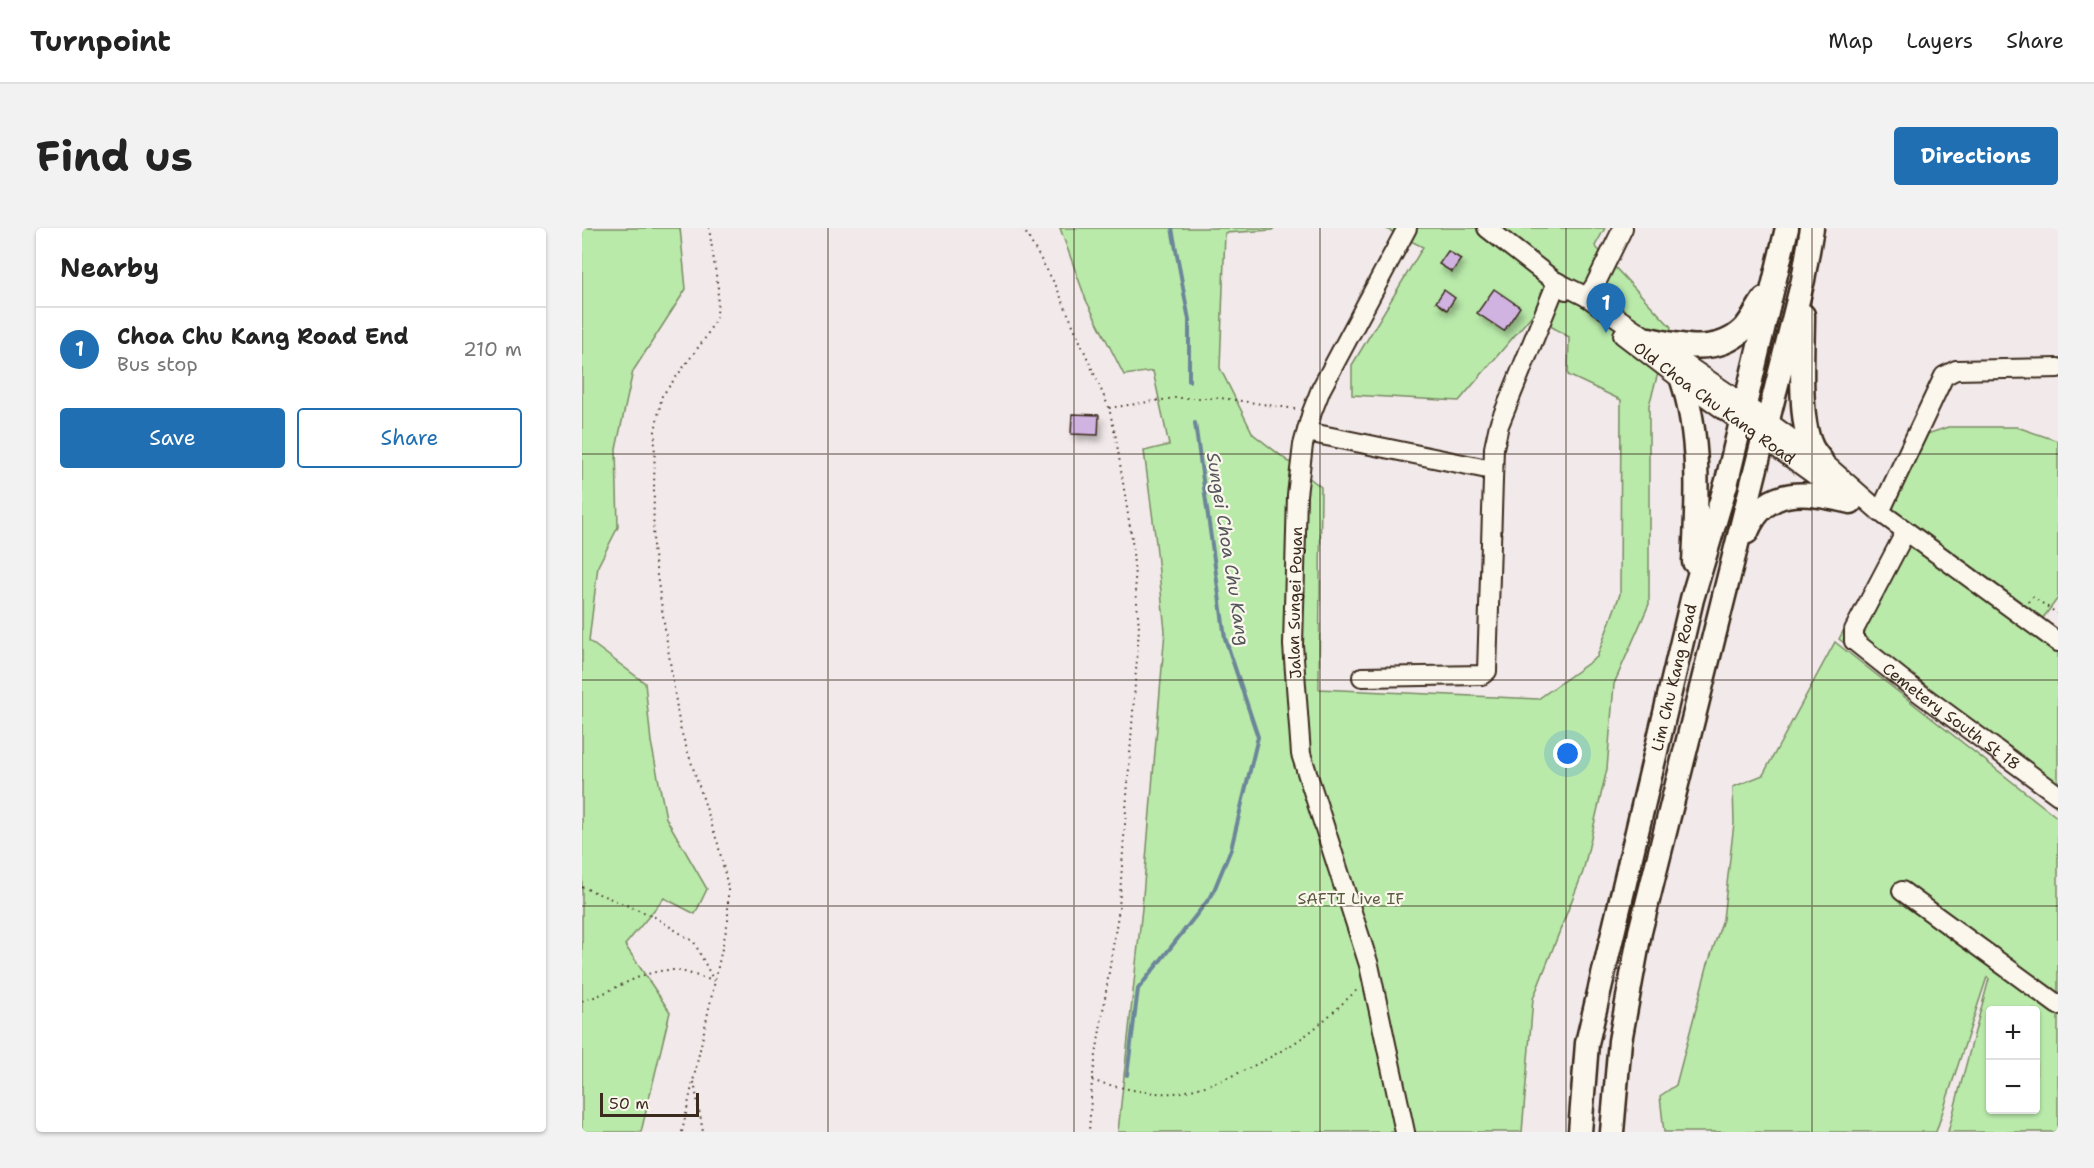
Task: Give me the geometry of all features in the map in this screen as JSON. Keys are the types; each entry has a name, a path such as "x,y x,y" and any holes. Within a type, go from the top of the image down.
{"main road":[{"name":"Lim Chu Kang Road","path":"1580,1132 1587,1043 1692,599 1727,481 1787,228"},
{"name":"Lim Chu Kang Road","path":"1612,1132 1620,1041 1640,932 1803,280 1812,228"},
{"path":"1803,280 1803,399 1810,445 1821,460"},
{"path":"1649,339 1684,347 1720,345 1743,330 1773,286"},
{"path":"1682,381 1692,419 1696,490 1697,512 1692,599"},
{"path":"1731,571 1750,523 1766,504 1780,497 1796,494 1815,494 1851,502"}],"street":[{"name":"Jalan Sungei Poyan","path":"1405,1132 1372,976 1301,754 1293,645 1297,495 1306,432 1321,389 1407,228"},
{"name":"Old Choa Chu Kang Road","path":"1487,228 1682,381 1743,414"},
{"path":"1587,297 1623,228"},
{"name":"Old Choa Chu Kang Road","path":"1557,282 1587,297 1649,339 1766,431 1851,502 1880,512"},
{"path":"1362,677 1482,675 1487,671 1494,448 1499,425 1557,282"},
{"path":"1880,512 1944,376 1956,370 2058,368"},
{"name":"Old Choa Chu Kang Road","path":"1766,431 1821,460 1880,512 2018,612 2055,633"},
{"path":"1306,432 1492,470"},
{"name":"Cemetery South St 18","path":"1906,531 1854,630 1854,641 2058,795"},
{"path":"1902,891 2058,1005"}],"path":[{"path":"682,1132 728,921 728,887 718,844 680,728 653,549 655,431 662,396 706,337 717,316 718,288 709,228"},
{"path":"1023,228 1056,286 1109,408 1132,540 1139,628 1119,908 1092,1081 1089,1132"},
{"path":"1109,408 1175,398 1221,398 1312,412"},
{"path":"2018,612 2033,597 2058,614"},
{"path":"582,887 653,916 694,942 714,981"},
{"path":"582,1001 631,978 671,969 714,981"},
{"path":"1092,1081 1151,1092 1182,1092 1228,1078 1292,1045 1372,976"},
{"path":"694,1080 703,1132"}],"green space":[{"path":"582,228 680,228 686,289 633,371 616,449 618,527 598,566 589,641 645,683 651,742 666,818 707,889 695,914 664,898 625,945 670,1012 641,1132 582,1132"},
{"name":"SAFTI Live IF","path":"1060,228 1274,228 1225,233 1220,368 1253,434 1321,487 1319,689 1538,699 1597,657 1620,594 1621,400 1568,375 1569,337 1532,315 1459,401 1352,395 1352,365 1423,247 1385,228 1605,228 1595,246 1671,327 1649,405 1649,604 1614,684 1607,769 1583,872 1533,999 1522,1132 1118,1132 1142,908 1165,631 1144,451 1169,445 1153,371 1124,375 1086,300"},
{"path":"1948,427 2017,427 2058,441 2058,598 2043,618 1892,508 1927,434"},
{"path":"1895,533 2058,650 2058,808 1839,639"},
{"path":"1835,642 2058,818 2058,1132 1948,1132 1989,979 1987,977 1936,1132 1664,1132 1660,1096 1676,1085 1707,967 1723,919 1734,823 1733,787 1763,775"}],"building":[{"path":"1448,251 1461,259 1452,272 1439,264"},
{"path":"1494,289 1520,307 1504,331 1477,313"},
{"path":"1444,290 1455,298 1447,310 1436,302"},
{"path":"1072,414 1099,415 1098,435 1071,434"}],"waterway":[{"name":"Sungei Choa Chu Kang","path":"1172,228 1189,320 1189,381"},
{"name":"Sungei Choa Chu Kang","path":"1127,1075 1138,989 1212,895 1231,849 1258,737 1225,638 1195,423"}],"place":[{"name":"Choa Chu Kang Road End","path":"1606,333"}]}
